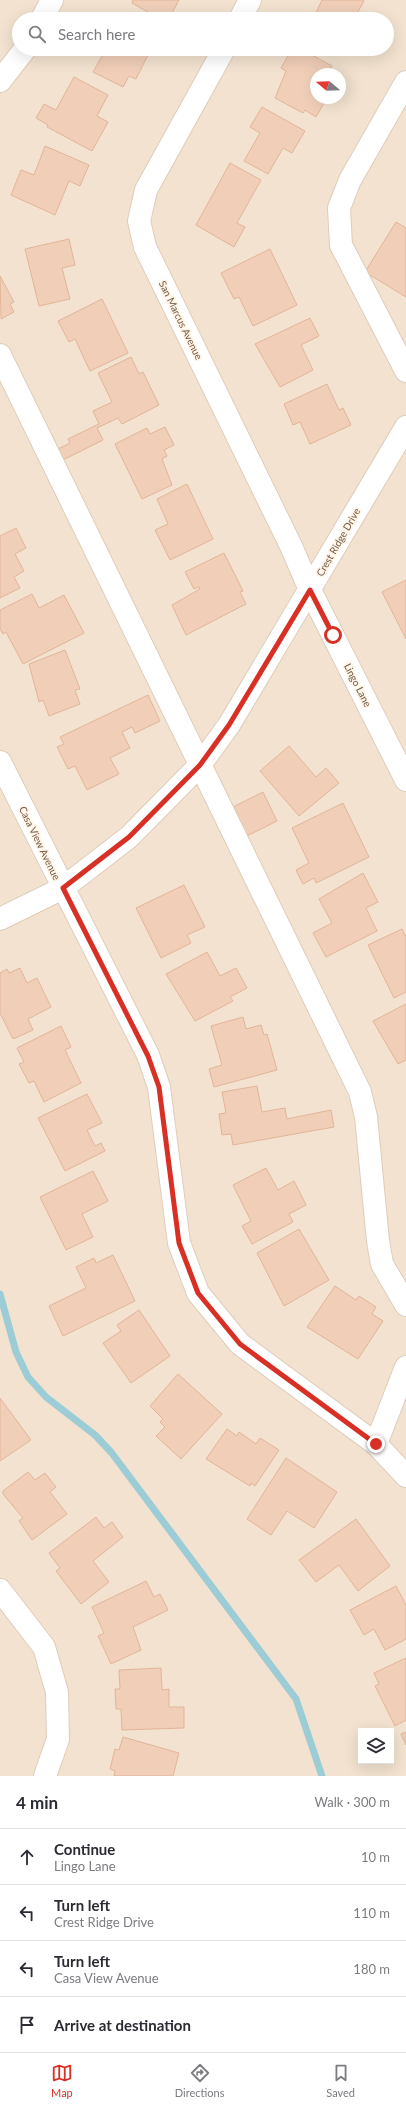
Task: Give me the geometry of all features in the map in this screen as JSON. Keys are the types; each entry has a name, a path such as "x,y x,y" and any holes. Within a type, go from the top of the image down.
{"street":[{"path":"46,12 52,0"},
{"path":"244,12 250,0"},
{"path":"0,81 20,56"},
{"name":"San Marcus Avenue","path":"220,56 146,190 139,221 145,247 291,546 310,590"},
{"path":"406,82 350,180 339,208 341,245 406,371"},
{"path":"0,355 360,1092 366,1117 378,1241 382,1264 406,1305"},
{"name":"Crest Ridge Drive","path":"0,919 63,888 129,837 200,765 229,725 406,427"},
{"name":"Lingo Lane","path":"310,590 406,780"},
{"name":"Casa View Avenue","path":"0,762 148,1056 159,1087 179,1243 198,1293 240,1344 376,1444 406,1476"},
{"path":"376,1444 406,1367"},
{"path":"0,1590 44,1647 57,1692 58,1739 46,1776"}],"shaded area":[{"path":"0,0 406,0 406,1776 0,1776"}],"building":[{"path":"133,0 179,0 173,12 148,12 132,3"},
{"path":"322,0 364,1 358,12 316,12"},
{"path":"102,56 148,56 136,79 129,76 123,87 93,72"},
{"path":"288,56 314,56 332,66 331,68 310,68 310,104 324,104 316,117 305,110 303,113 275,98 286,71 281,68"},
{"path":"74,77 108,95 97,116 108,122 92,151 47,127 48,125 36,118 44,104 56,110"},
{"path":"262,107 305,131 292,153 283,148 268,174 244,161 260,133 250,127"},
{"path":"45,146 89,165 80,186 69,181 55,215 11,195 21,170 34,175"},
{"path":"230,163 261,180 237,223 245,227 234,247 196,225"},
{"path":"396,222 406,228 406,297 365,272"},
{"path":"69,239 75,265 62,268 70,299 39,306 25,249"},
{"path":"270,249 297,305 253,326 239,297 234,299 221,273"},
{"path":"0,276 14,302 10,304 14,312 1,319"},
{"path":"102,299 128,353 90,371 75,339 69,342 58,321"},
{"path":"310,318 319,336 301,345 313,370 280,387 255,344"},
{"path":"131,357 139,374 143,372 159,405 122,424 118,418 97,428 103,440 63,460 58,449 70,443 68,439 99,424 93,411 112,402 98,373"},
{"path":"327,384 339,410 343,408 351,425 310,444 300,422 293,425 284,404"},
{"path":"165,427 174,445 164,450 167,456 162,459 172,485 142,499 115,444 147,428 150,434"},
{"path":"187,484 213,539 170,560 155,530 168,524 157,499"},
{"path":"16,528 26,548 15,554 24,571 14,577 20,588 0,598 0,536"},
{"path":"224,553 243,591 240,592 246,604 186,635 172,605 200,589 199,587 194,589 185,572"},
{"path":"406,580 406,639 382,592"},
{"path":"32,594 39,608 64,595 84,633 23,664 6,632 3,634 0,629 0,610"},
{"path":"65,650 80,689 75,690 80,704 49,716 43,700 39,702 29,664"},
{"path":"148,695 160,721 135,733 132,727 122,732 130,748 110,758 119,774 87,790 75,766 68,769 57,747 64,744 60,737"},
{"path":"289,746 316,777 326,768 339,783 299,816 260,771"},
{"path":"263,792 277,821 245,837 231,808"},
{"path":"343,803 369,857 316,883 314,878 303,884 296,870 309,863 292,828"},
{"path":"363,873 378,902 366,908 377,931 326,957 313,933 332,923 319,899"},
{"path":"184,885 205,927 187,935 191,943 161,958 136,908"},
{"path":"402,929 406,937 406,992 394,998 368,945"},
{"path":"207,952 220,976 236,968 247,988 230,997 233,1001 195,1021 166,974"},
{"path":"20,968 27,983 37,978 51,1007 28,1019 33,1030 13,1039 0,1013 0,973 7,969 9,973"},
{"path":"406,1004 406,1060 398,1064 373,1021"},
{"path":"243,1017 246,1029 261,1025 264,1035 267,1034 277,1070 214,1087 209,1069 222,1065 211,1026"},
{"path":"61,1026 71,1047 65,1050 81,1083 44,1102 34,1081 29,1083 19,1064 24,1062 17,1048"},
{"path":"257,1086 262,1112 285,1108 287,1119 331,1110 334,1127 233,1145 231,1134 222,1135 219,1114 226,1113 222,1092"},
{"path":"87,1094 102,1123 87,1130 95,1146 101,1143 105,1151 65,1171 38,1118"},
{"path":"266,1168 278,1190 294,1181 306,1205 289,1214 293,1222 252,1244 242,1226 251,1221 233,1185"},
{"path":"93,1171 108,1201 82,1214 93,1237 66,1250 40,1197"},
{"path":"299,1229 329,1280 284,1306 257,1253"},
{"path":"113,1255 135,1301 63,1336 49,1306 86,1288 76,1267 94,1258 96,1263"},
{"path":"335,1286 356,1300 359,1296 376,1307 372,1314 383,1321 358,1359 307,1327"},
{"path":"139,1310 170,1356 131,1383 103,1343 121,1331 117,1325"},
{"path":"178,1374 222,1414 181,1459 156,1436 165,1427 160,1422 163,1419 150,1406"},
{"path":"0,1398 31,1440 0,1461"},
{"path":"227,1429 237,1436 239,1432 256,1444 260,1438 279,1450 255,1486 251,1483 250,1486 206,1459"},
{"path":"286,1458 337,1492 314,1528 287,1511 271,1535 247,1519"},
{"path":"28,1472 35,1480 45,1473 56,1487 50,1492 67,1514 32,1540 19,1521 23,1518 3,1494 3,1491"},
{"path":"96,1517 104,1528 112,1522 123,1537 93,1561 109,1582 81,1604 56,1571 60,1568 49,1553"},
{"path":"356,1519 390,1566 358,1591 339,1565 316,1582 299,1560"},
{"path":"146,1581 154,1597 160,1594 168,1610 133,1627 141,1650 111,1664 98,1636 104,1633 92,1607"},
{"path":"396,1586 406,1605 406,1639 385,1650 374,1629 364,1635 350,1610"},
{"path":"406,1658 406,1720 395,1726 375,1686 379,1684 374,1673"},
{"path":"161,1668 162,1690 169,1689 169,1707 184,1707 184,1728 122,1730 121,1709 116,1709 115,1689 120,1689 119,1670"},
{"path":"406,1732 406,1745 401,1734"},
{"path":"123,1737 179,1753 173,1776 114,1776 115,1771 110,1769 115,1749 119,1750"}],"waterway":[{"path":"0,1294 16,1352 28,1377 46,1397 95,1435 111,1452 296,1699 322,1776"}],"route":[{"path":"333,635 310,590 229,725 200,765 129,837 63,888 148,1056 159,1087 179,1243 198,1293 240,1344 376,1444"}]}
